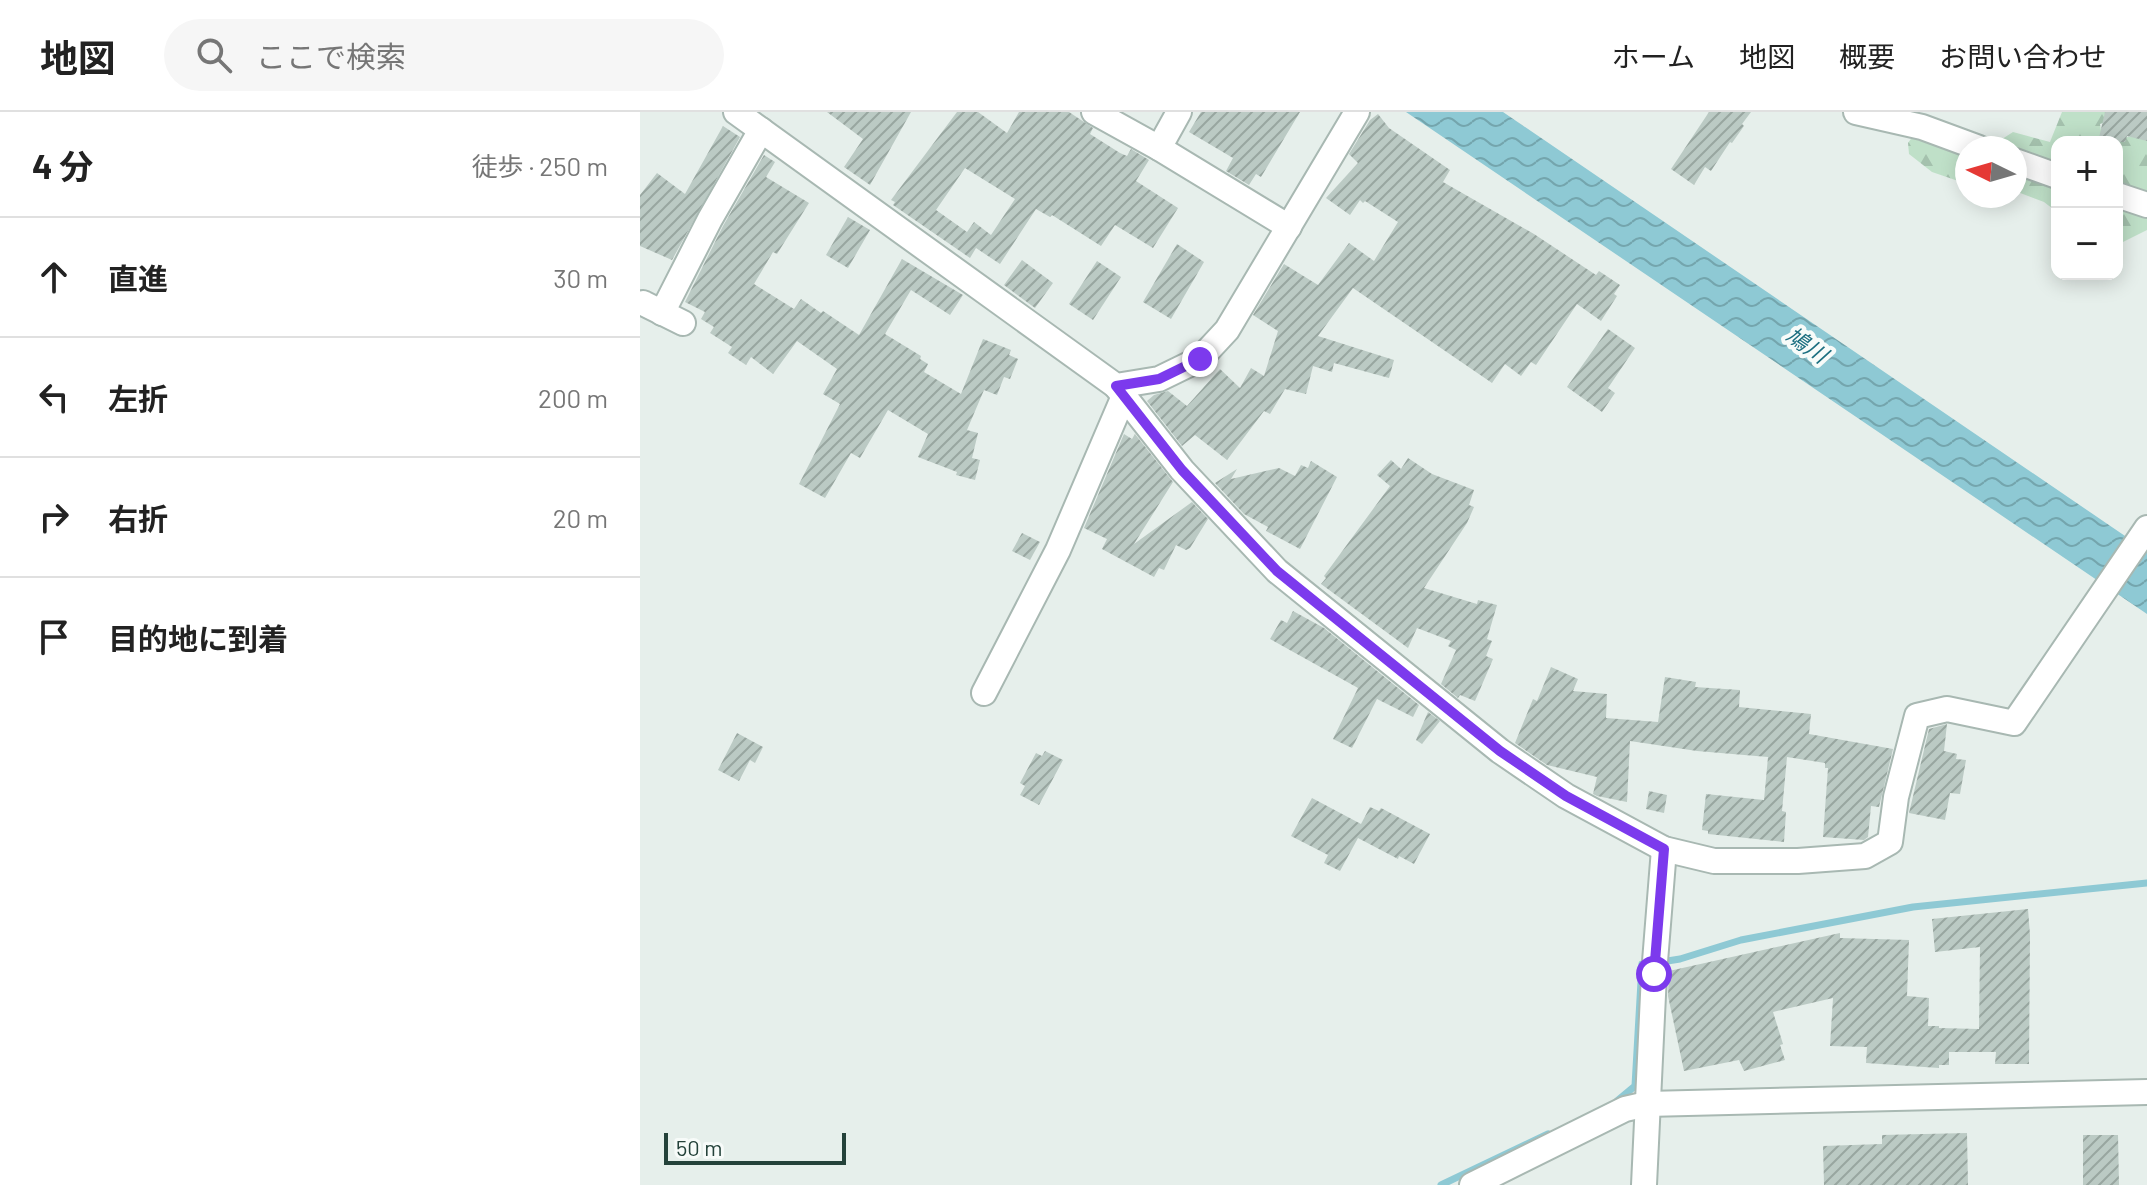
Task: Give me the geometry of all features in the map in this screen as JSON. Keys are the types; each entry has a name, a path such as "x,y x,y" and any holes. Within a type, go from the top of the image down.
{"street":[{"path":"736,112 1120,391 1182,470 1277,571 1500,751 1566,796 1664,849 1714,861 1798,861 1865,856 1890,842 1896,797 1917,716 1947,709 2014,723 2144,532"},
{"path":"1094,112 1289,227"},
{"path":"1159,148 1179,112"},
{"path":"1120,391 1159,379 1200,359 1227,330 1357,112"},
{"path":"1856,112 1922,127 1955,139"},
{"path":"663,313 710,219 761,130"},
{"path":"2027,165 2051,174"},
{"path":"2123,197 2147,205"},
{"path":"984,693 1058,550 1120,391"},
{"path":"1644,1185 1654,974 1664,849"},
{"path":"1472,1185 1625,1109 1647,1104 2147,1092"}],"green space":[{"path":"2062,112 2134,112 2100,124 2101,131 2113,136 2052,136"},
{"path":"2013,132 2050,142 2051,140 2051,207 2027,196 2027,136 2007,136"},
{"path":"2147,132 2147,230 2123,242 2123,138"},
{"path":"1915,133 1955,138 1955,180 1932,172 1909,154 1908,143"}],"water":[{"name":"鳩川","path":"1406,112 1503,112 2128,538 2147,547 2147,614"}],"building":[{"path":"827,112 911,112 870,185 844,167 863,139"},
{"path":"957,112 978,112 1007,133 1019,112 1069,112 1093,128 1090,134 1120,153 1127,156 1131,149 1149,160 1136,181 1178,208 1153,248 1115,225 1101,246 1052,215 1050,217 1036,209 1000,264 976,248 970,258 893,205 895,202 891,200","holes":["965,168 1015,199 991,235 974,222 967,232 936,210"]},
{"path":"1201,112 1300,112 1261,177 1256,174 1249,185 1226,171 1233,158 1189,132"},
{"path":"1709,112 1751,112 1711,171 1705,167 1694,185 1671,169"},
{"path":"2105,112 2147,112 2147,141 2127,136 2123,142 2123,136 2099,136"},
{"path":"1378,114 1389,128 1450,170 1443,182 1534,234 1596,275 1599,271 1620,285 1614,294 1617,296 1601,321 1577,304 1536,365 1531,362 1521,376 1505,364 1492,383 1353,288 1318,336 1394,360 1389,378 1334,363 1332,372 1313,366 1306,394 1285,389 1270,414 1264,411 1227,460 1195,435 1182,446 1147,401 1154,395 1168,391 1187,406 1220,369 1240,388 1251,368 1264,376 1278,331 1253,315 1284,264 1318,285 1349,243 1374,261 1398,222 1365,201 1360,200 1350,215 1326,198 1358,163 1349,154 1370,120"},
{"path":"723,126 740,137 672,260 640,246 640,195 657,173 685,194"},
{"path":"764,155 775,162 766,177 809,203 754,284 794,309 801,299 859,335 902,259 963,295 950,315 911,290 885,334 921,356 920,359 928,364 924,372 961,394 983,339 1011,350 1009,355 1018,359 1010,379 1004,377 997,395 984,390 967,430 978,433 972,458 980,460 975,480 956,475 957,472 918,457 928,434 888,410 860,458 851,453 825,498 799,484 840,404 823,394 837,369 797,341 773,374 751,357 746,365 728,353 732,347 710,333 714,327 701,319 705,312 685,302 723,226"},
{"path":"848,217 870,230 848,268 826,255"},
{"path":"1177,244 1204,262 1171,319 1143,302"},
{"path":"1022,260 1053,283 1035,308 1004,285"},
{"path":"1097,261 1121,277 1093,320 1069,304"},
{"path":"1608,329 1635,348 1608,388 1615,393 1602,412 1567,387"},
{"path":"1124,434 1132,439 1135,434 1173,482 1134,544 1192,502 1208,519 1190,548 1186,550 1176,545 1164,570 1159,568 1154,577 1102,549 1107,539 1084,528"},
{"path":"1408,458 1432,474 1474,490 1469,505 1474,507 1467,523 1424,588 1477,604 1478,600 1497,605 1487,639 1492,641 1486,656 1493,659 1475,701 1460,695 1458,698 1441,684 1456,650 1448,646 1451,641 1417,628 1408,648 1321,584 1390,486 1377,475 1391,460 1401,469"},
{"path":"1311,461 1337,477 1300,549 1266,531 1268,527 1244,514 1215,483 1237,469 1231,479 1279,468 1295,476 1301,465 1308,468"},
{"path":"1022,533 1040,542 1030,560 1012,551"},
{"path":"1293,611 1324,628 1419,705 1413,717 1377,699 1352,748 1333,739 1358,688 1270,639 1281,620 1287,623"},
{"path":"1551,667 1578,679 1573,691 1607,694 1606,718 1658,722 1665,677 1696,682 1695,687 1740,690 1739,707 1811,714 1809,734 1893,749 1879,807 1871,806 1868,837 1864,840 1823,837 1828,768 1825,768 1825,763 1787,757 1782,811 1786,812 1784,842 1708,834 1708,831 1702,830 1706,794 1764,800 1768,757 1630,741 1627,802 1593,794 1597,777 1547,765 1515,743 1533,699 1537,701"},
{"path":"1428,712 1440,721 1422,744 1416,740"},
{"path":"1947,724 1944,751 1957,754 1956,759 1966,760 1960,794 1950,793 1945,820 1909,813 1929,729"},
{"path":"737,733 763,747 755,763 750,760 739,781 718,770"},
{"path":"1045,751 1063,760 1039,805 1020,795 1025,786 1020,783 1036,753 1042,756"},
{"path":"1649,791 1667,795 1664,813 1646,809"},
{"path":"1312,798 1361,824 1370,807 1379,811 1381,808 1430,834 1414,864 1358,838 1340,871 1324,863 1328,855 1291,836"},
{"path":"2028,909 2029,1064 1995,1064 1996,1052 1949,1052 1949,1065 1939,1065 1939,1068 1866,1063 1867,1047 1830,1046 1833,998 1773,1012 1785,1060 1744,1071 1739,1060 1684,1071 1668,996 1669,971 1840,933 1840,938 1909,940 1907,996 1929,998 1928,1026 1979,1029 1980,947 1935,952 1932,919"},
{"path":"1967,1133 1968,1185 1824,1185 1823,1146 1882,1144 1882,1135"},
{"path":"2083,1135 2118,1135 2119,1185 2083,1185"}],"waterway":[{"path":"1661,962 1741,940 1913,907 2147,883"},
{"path":"1617,1101 1635,1086 1642,964 1648,964"},
{"path":"1441,1185 1548,1134"}],"route":[{"path":"1200,359 1159,379 1116,386 1182,470 1277,571 1500,751 1566,796 1664,849 1654,974"}]}
